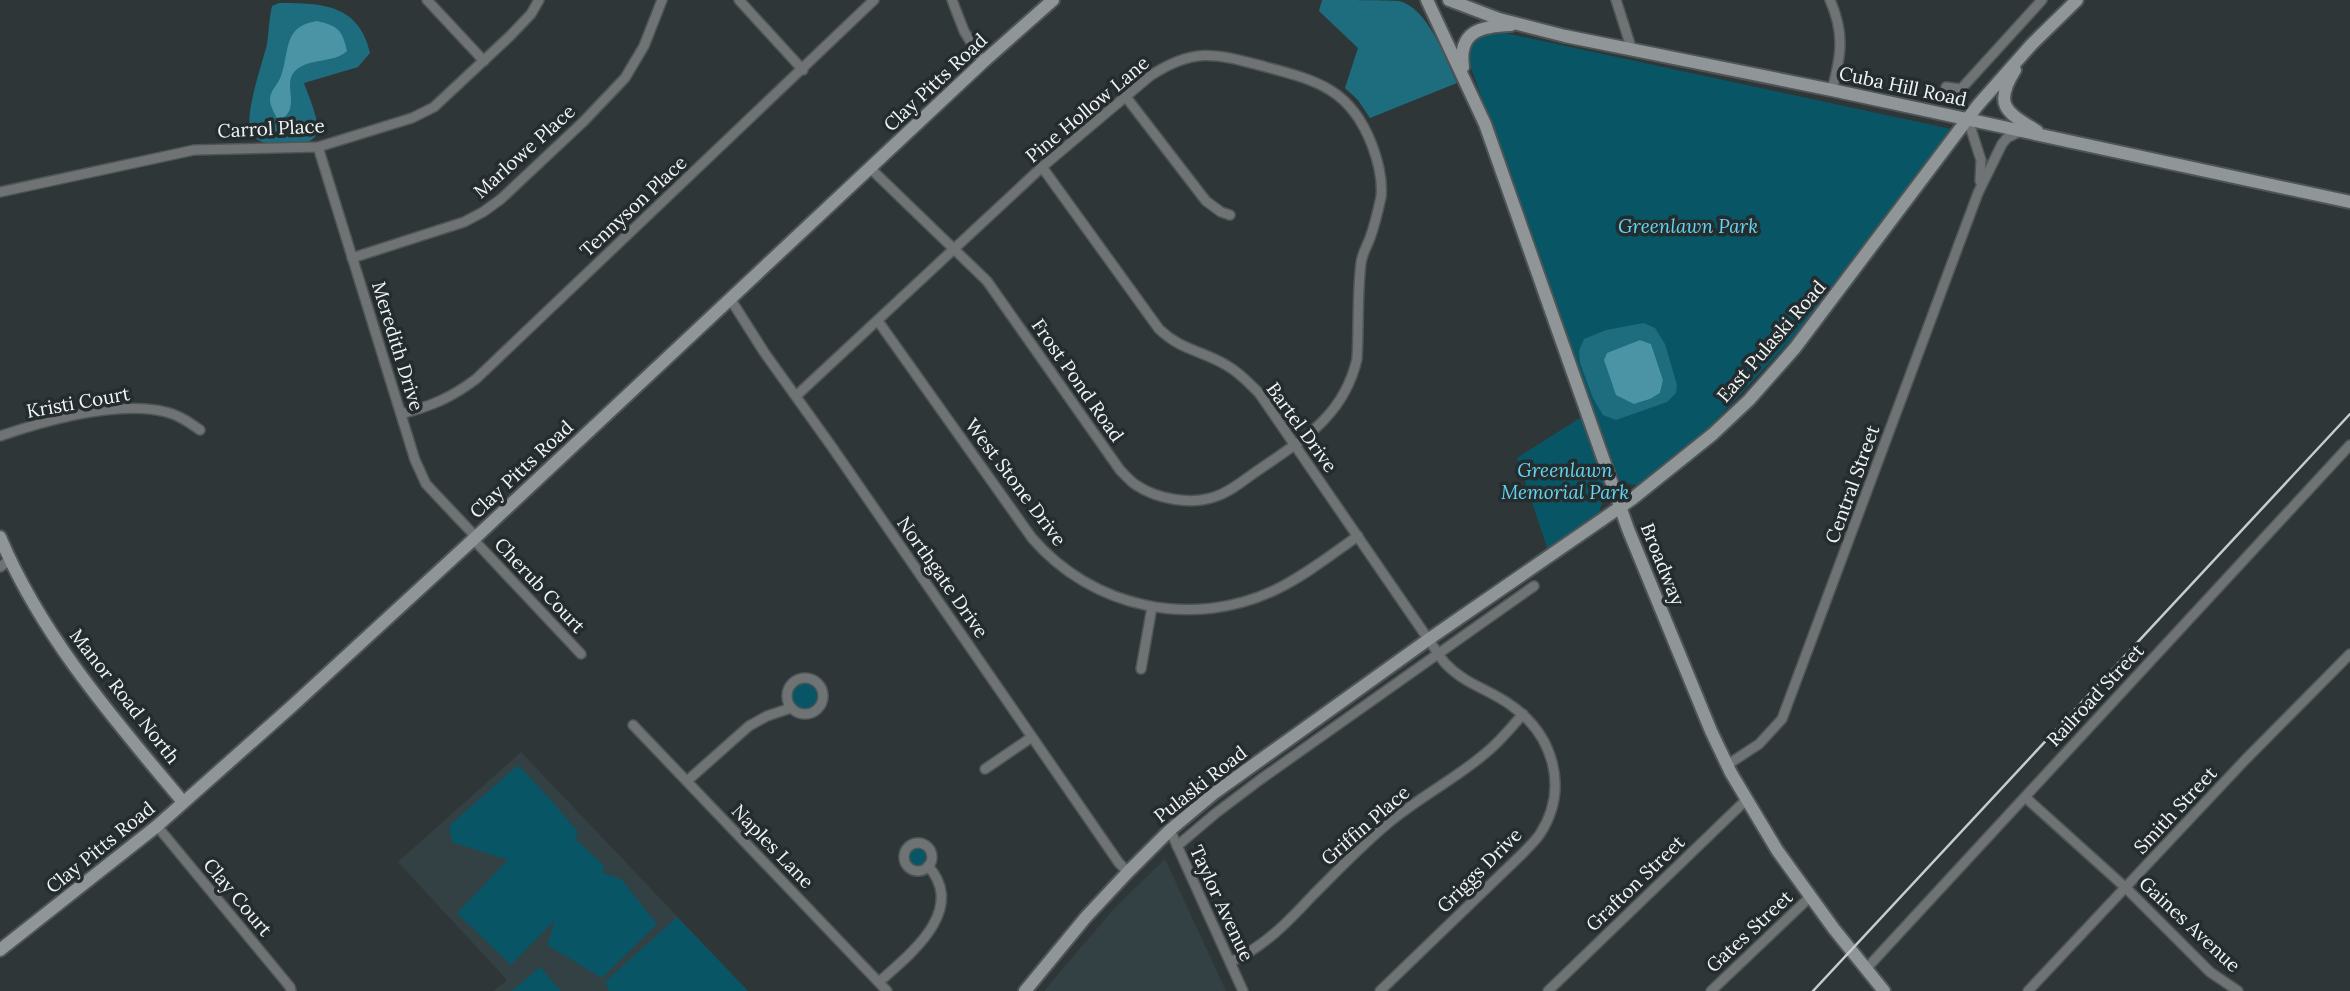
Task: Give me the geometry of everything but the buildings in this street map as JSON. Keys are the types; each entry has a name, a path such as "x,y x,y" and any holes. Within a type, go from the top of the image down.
{"main road":[{"name":"Clay Pitts Road","path":"0,950 157,826 291,707 983,62 1054,0"},
{"name":"Broadway","path":"1427,0 1485,124 1620,508 1688,677 1727,765 1746,800 1810,897 1884,991"},
{"name":"Cuba Hill Road","path":"1449,0 1521,25 1632,50 1832,90 2350,202"},
{"name":"East Pulaski Road","path":"1429,639 1620,508 1688,456 1763,384 1847,281 1978,105 2032,44 2077,0"},
{"path":"1469,87 1462,57 1472,33 1489,26 1521,25"},
{"path":"2032,44 2009,79 2005,106 2013,118 2046,136"},
{"name":"Manor Road North","path":"0,537 5,564 76,670 183,802"},
{"name":"Pulaski Road","path":"1025,991 1128,872 1170,831 1213,794 1429,639"}],"street":[{"path":"427,0 484,61"},
{"name":"Carrol Place","path":"0,192 194,150 318,147 412,118 434,107 484,61 531,14 539,0"},
{"name":"Marlowe Place","path":"352,258 464,222 501,199 583,122 625,78 644,46 662,0"},
{"path":"739,0 803,69"},
{"name":"Tennyson Place","path":"401,414 454,396 476,379 874,0"},
{"path":"951,0 964,31 983,62"},
{"path":"1616,0 1632,50"},
{"path":"1830,0 1841,32 1841,51 1832,90"},
{"path":"1946,87 1961,89 2042,0"},
{"name":"Pine Hollow Lane","path":"796,396 1042,167 1150,76 1186,57 1227,57 1293,74 1340,96 1358,114 1379,164 1381,193 1377,217 1362,260 1355,367 1348,388 1338,404 1326,419 1295,445"},
{"path":"1126,97 1206,201 1230,215"},
{"name":"Central Street","path":"1968,120 1981,160 1982,174 1978,193"},
{"name":"Central Street","path":"1727,765 1759,744 1782,719 1978,193 2002,144 2007,138 2022,131"},
{"name":"Meredith Drive","path":"318,147 415,460 426,484 475,538"},
{"name":"Bartel Drive","path":"1042,167 1158,329 1178,344 1226,364 1259,393 1429,639"},
{"name":"Frost Pond Road","path":"870,168 955,247 987,281 1104,450 1136,485 1159,496 1180,500 1214,497 1295,445"},
{"name":"Northgate Drive","path":"731,299 764,352 1119,863 1128,872"},
{"name":"West Stone Drive","path":"878,321 1046,555 1090,587 1121,600 1152,607 1205,610 1256,598 1277,589 1358,536"},
{"name":"Kristi Court","path":"0,436 60,419 109,410 143,409 167,412 185,419 200,430"},
{"name":"Railroad Street","path":"1866,969 2350,445"},
{"name":"Cherub Court","path":"475,538 581,654"},
{"path":"1177,846 1261,779 1534,586"},
{"path":"1141,668 1152,607"},
{"name":"Griggs Drive","path":"1380,991 1540,834 1553,805 1557,781 1551,754 1541,733 1523,714 1503,700 1452,671 1429,639"},
{"name":"Smith Street","path":"2028,991 2246,759 2350,654"},
{"path":"812,679 821,687 823,699 817,709 807,714 795,712 791,708 786,696 790,685 795,681 812,679"},
{"path":"687,781 750,726 767,716 791,708"},
{"name":"Griffin Place","path":"1230,962 1261,945 1280,929 1357,849 1415,803 1480,758 1523,714"},
{"name":"Naples Lane","path":"633,725 887,991"},
{"path":"985,769 1032,737"},
{"name":"Gaines Avenue","path":"2025,797 2126,888 2210,971 2238,991"},
{"name":"Grafton Street","path":"1550,991 1746,800"},
{"name":"Clay Court","path":"157,826 291,991"},
{"name":"Taylor Avenue","path":"1170,831 1243,991"},
{"path":"879,982 923,943 935,922 942,901 937,876 928,866"},
{"name":"Gates Street","path":"1711,991 1810,897"}],"shaded area":[{"path":"1322,0 1399,1 1409,6 1427,23 1457,83 1370,118 1358,100 1345,88 1358,48 1319,11"},
{"path":"279,3 324,6 348,16 365,37 370,53 358,67 304,83 316,117 316,135 304,143 284,146 264,143 252,135 250,127 251,104 267,44 272,6"},
{"path":"317,21 338,30 347,51 335,58 307,64 295,71 290,84 290,109 279,122 271,106 270,97 281,76 290,41 298,28"},
{"path":"1644,323 1655,328 1665,344 1677,385 1676,393 1667,402 1616,420 1603,415 1593,398 1580,363 1579,351 1584,339 1606,330","holes":["1640,340 1651,344 1663,380 1660,393 1634,404 1624,347"]},
{"path":"1640,340 1651,344 1663,380 1660,393 1634,404 1616,395 1604,360 1607,353"},
{"path":"521,752 748,991 494,991 507,980 398,862"},
{"path":"1165,859 1226,991 1044,991 1112,911"}],"green space":[{"name":"Greenlawn Park","path":"1491,30 1951,129 1792,339 1709,428 1639,486 1620,482 1467,57 1472,38"},
{"name":"Greenlawn Memorial Park","path":"1583,416 1607,486 1597,519 1549,553 1517,458"},
{"path":"805,681 816,685 820,696 816,707 805,711 794,707 790,696 794,685"},
{"path":"518,765 579,833 574,837 605,867 601,872 621,879 657,924 602,978 547,945 555,920 511,965 457,913 508,860 452,842 449,826"},
{"path":"919,846 927,849 930,857 927,865 919,868 911,865 908,857 911,849"},
{"path":"677,917 748,991 609,991 605,982"},
{"path":"540,967 561,991 512,991"}],"railway":[{"path":"1813,991 2350,414"}]}
